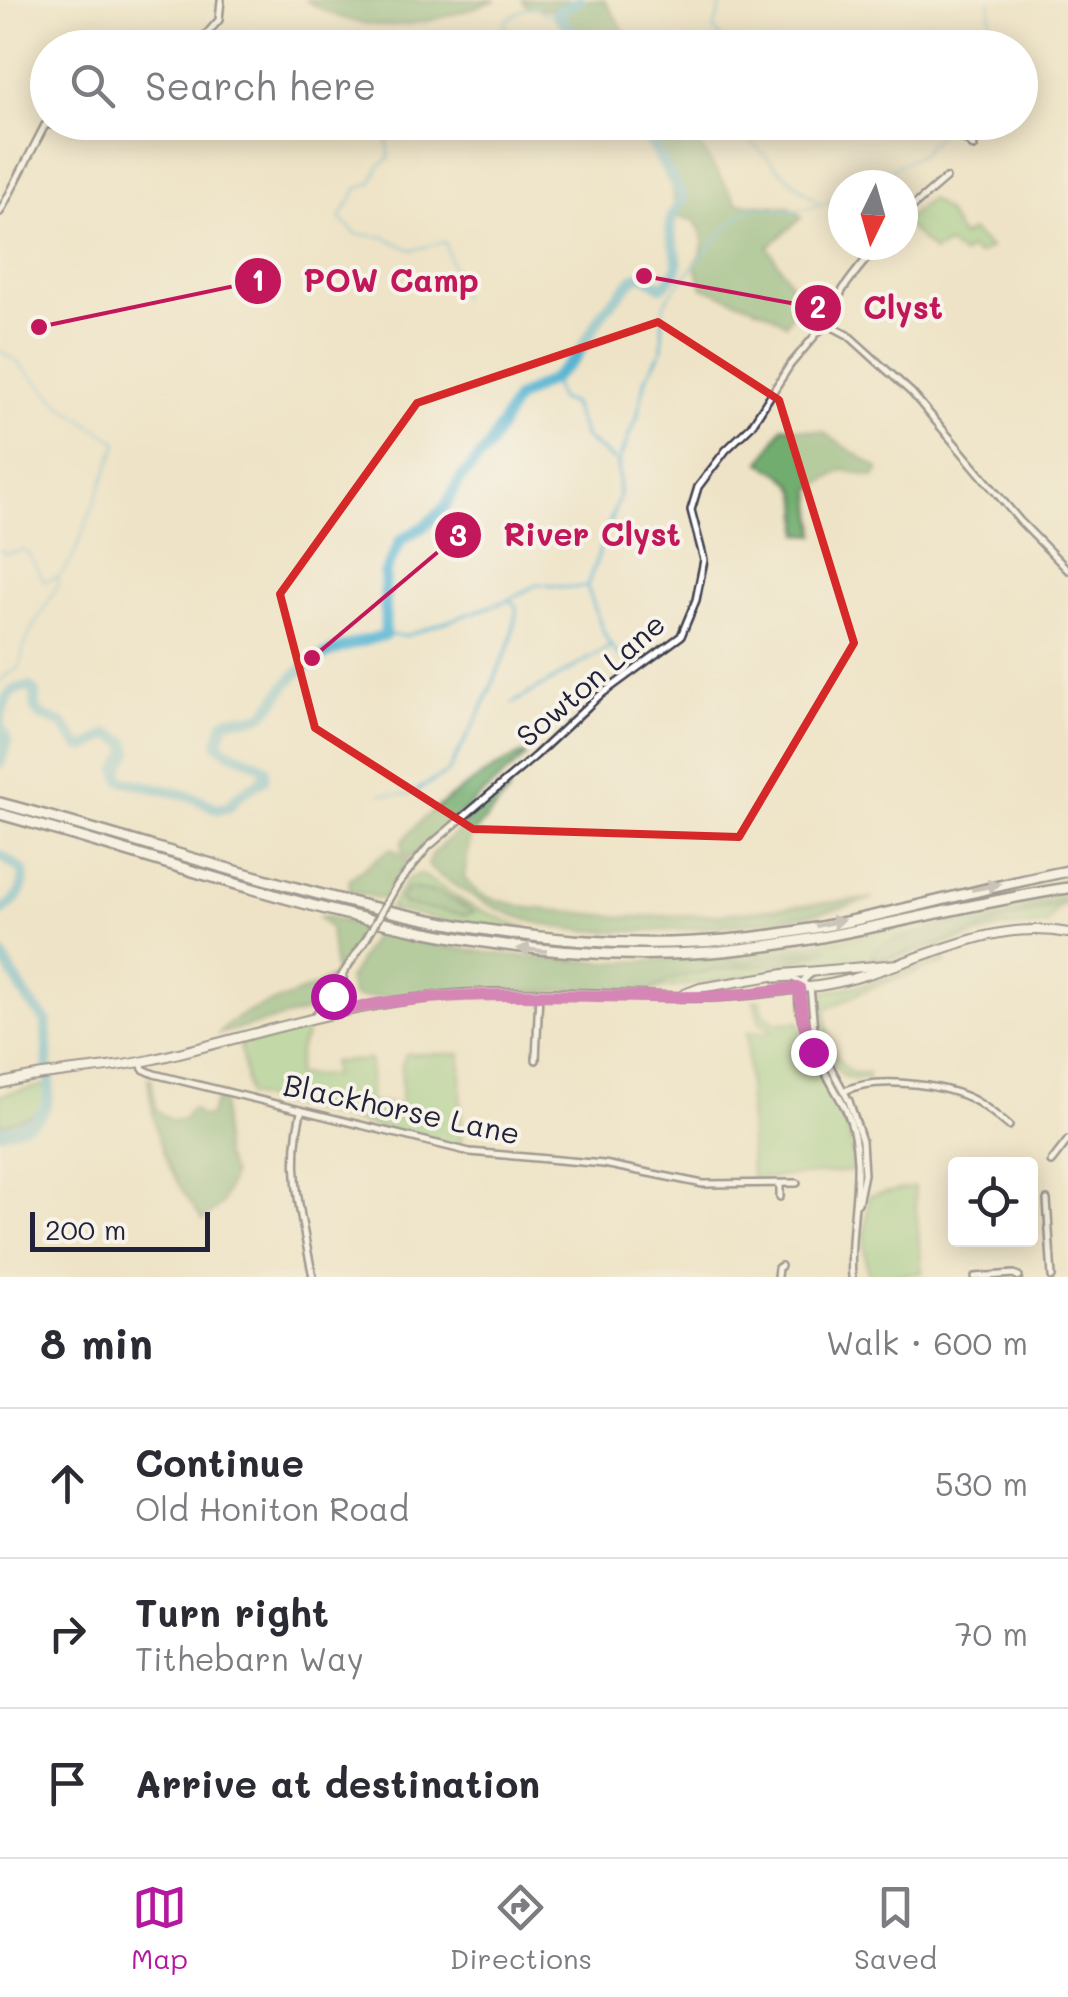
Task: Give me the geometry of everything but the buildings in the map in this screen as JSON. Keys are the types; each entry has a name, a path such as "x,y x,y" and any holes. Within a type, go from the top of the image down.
{"highway":[{"path":"1,809 344,903 431,922 522,937 630,944 762,936 1068,871"},
{"path":"1,809 327,910 444,938 531,950 626,955 710,952 819,938 1068,888"}],"street":[{"path":"210,30 219,20 221,0"},
{"path":"0,212 37,140"},
{"path":"966,140 974,147"},
{"path":"918,202 946,178"},
{"path":"866,260 842,290 830,313 829,325 848,335 912,394 1024,525 1068,570"},
{"name":"Sowton Lane","path":"314,1016 398,885 428,847 599,696 681,636 696,600 704,560 691,510 698,487 759,416 790,365 818,331 829,325"},
{"path":"0,1084 140,1062 314,1016 395,1000 539,993 700,997 871,975 1005,931 1068,934"},
{"path":"680,996 700,988 820,970 904,963"},
{"path":"804,985 820,970"},
{"path":"340,1011 343,975"},
{"path":"768,978 804,985"},
{"path":"804,985 822,1053 859,1129 864,1180 855,1211"},
{"path":"804,985 809,1042 846,1109"},
{"path":"334,989 340,1011"},
{"path":"536,1060 539,993"},
{"path":"822,1053 839,1077 854,1086"},
{"name":"Blackhorse Lane","path":"140,1062 143,1069 154,1074 482,1154 604,1164 684,1182 797,1183"},
{"path":"835,1089 844,1092 854,1086 898,1084 947,1089 972,1099 1010,1126"},
{"path":"844,1092 858,1153 850,1247 852,1277"},
{"path":"301,1112 296,1132 297,1208 313,1277"},
{"path":"1052,1160 1066,1144"},
{"path":"780,1184 780,1197"},
{"path":"1047,1200 1052,1277"},
{"path":"777,1277 781,1266"},
{"path":"974,1277 1019,1277"}],"highlighted area":[{"path":"658,322 779,400 854,643 739,837 473,829 315,728 280,594 417,403"}],"green space":[{"path":"306,0 496,0 423,22 377,25 353,22"},
{"path":"522,0 604,0 624,30 573,30 554,7 528,7"},
{"path":"645,140 696,140 737,203 789,207 802,217 768,247 801,299 786,324 767,312 702,287 695,264 703,247 701,232 694,220 676,217 672,183"},
{"path":"930,199 946,212 961,237 971,231 990,248 977,255 970,249 962,255 947,244 934,252 918,237 918,209"},
{"path":"783,426 823,432 879,469 874,477 843,470 812,489 816,535 800,534 796,489 784,476 761,463"},
{"path":"524,754 410,858 402,852 404,839 444,802"},
{"path":"508,784 509,792 470,838 464,878 480,894 492,899 530,908 625,917 719,914 874,898 762,922 671,930 589,931 528,920 476,898 428,865 431,855"},
{"path":"391,848 408,861 383,899 350,892 349,879"},
{"path":"420,874 475,908 529,929 465,924 389,909 407,880","holes":["408,888 442,894 473,911 465,915 405,905 401,903"]},
{"path":"409,888 438,893 474,912 465,915 405,905 400,899"},
{"path":"1068,893 1068,899 1032,906 995,920 974,916 889,942 876,948 871,959 919,951 1059,906 1046,925 1003,928 894,959 786,968 647,991 690,975 780,962 824,950 753,962 712,958 836,940"},
{"path":"1068,899 1068,904 945,943 870,959 876,948 889,942 992,913 989,920"},
{"path":"319,917 368,926 335,975 330,929"},
{"path":"376,931 494,953 613,962 702,957 742,962 830,948 782,964 678,977 647,991 352,996 348,980"},
{"path":"944,958 947,962 865,990 825,1010 829,1037 839,1060 852,1073 868,1073 868,1078 862,1079 844,1076 831,1060 821,1037 817,993 865,984"},
{"path":"330,977 332,981 306,1012 219,1034 242,1015"},
{"path":"754,1000 761,1000 763,1013 776,1023 799,1022 846,1124 854,1171 751,1179 747,1033 773,1032 759,1020"},
{"path":"304,1028 306,1037 300,1047 296,1075 333,1076 332,1062 370,1060 370,1103 401,1105 406,1054 461,1054 461,1148 248,1095 240,1044"},
{"path":"148,1078 156,1110 172,1121 183,1119 194,1109 200,1117 209,1116 219,1095 223,1095 223,1154 232,1175 222,1204 203,1220 164,1154"},
{"path":"46,1085 47,1099 41,1112 0,1125 0,1095"},
{"path":"914,1187 922,1273 868,1277 864,1243 869,1196"}],"waterway":[{"path":"571,30 556,13 580,0"},
{"path":"714,30 723,0"},
{"path":"761,0 774,0"},
{"path":"990,0 991,30"},
{"path":"505,30 506,20 526,8 556,13"},
{"path":"387,140 390,158 379,166 372,183 358,188 340,218 356,234 384,237 412,250 445,242 461,298"},
{"path":"0,720 11,692 29,687 35,692 35,708 40,715 63,724 79,746 87,747 109,734 126,742 129,752 118,770 122,780 190,796 218,809 229,807 239,795 264,779 265,769 260,765 218,744 224,722 262,715 308,665 332,652 385,635 385,573 401,540 445,507 461,478 488,448 516,399 552,379 575,359 603,312 635,277 644,276 661,287 675,272 677,258 670,223 683,197 649,140"},
{"path":"750,140 820,204"},
{"path":"890,170 921,154 934,140"},
{"path":"628,438 646,378 662,350 663,309 668,297 709,248 753,207 799,210 828,201"},
{"path":"0,351 16,361 64,407 118,443 72,560 58,578"},
{"path":"552,379 559,399 572,404 585,438 613,460"},
{"path":"385,635 405,636 509,600 538,584 587,586 619,497 618,462 627,441"},
{"path":"0,550 7,554 22,550 28,553 45,582 55,577 59,582 30,633 20,667 0,683"},
{"path":"587,587 609,642 633,663"},
{"path":"381,794 409,795 448,772 480,713 511,641 517,607 510,600"},
{"path":"513,703 611,646"},
{"path":"0,697 5,698"},
{"path":"0,725 7,741 0,763"},
{"path":"0,855 23,871 18,895 0,912"},
{"path":"0,953 28,1000 46,1021 48,1069"},
{"path":"0,1132 23,1125 44,1110 49,1079"}],"place":[{"name":"Clyst","path":"644,276"},
{"name":"POW Camp","path":"39,327"},
{"name":"River Clyst","path":"312,658"}],"route":[{"path":"333,996 335,1012 377,1002 463,994 700,997 799,988 813,1052"}]}
